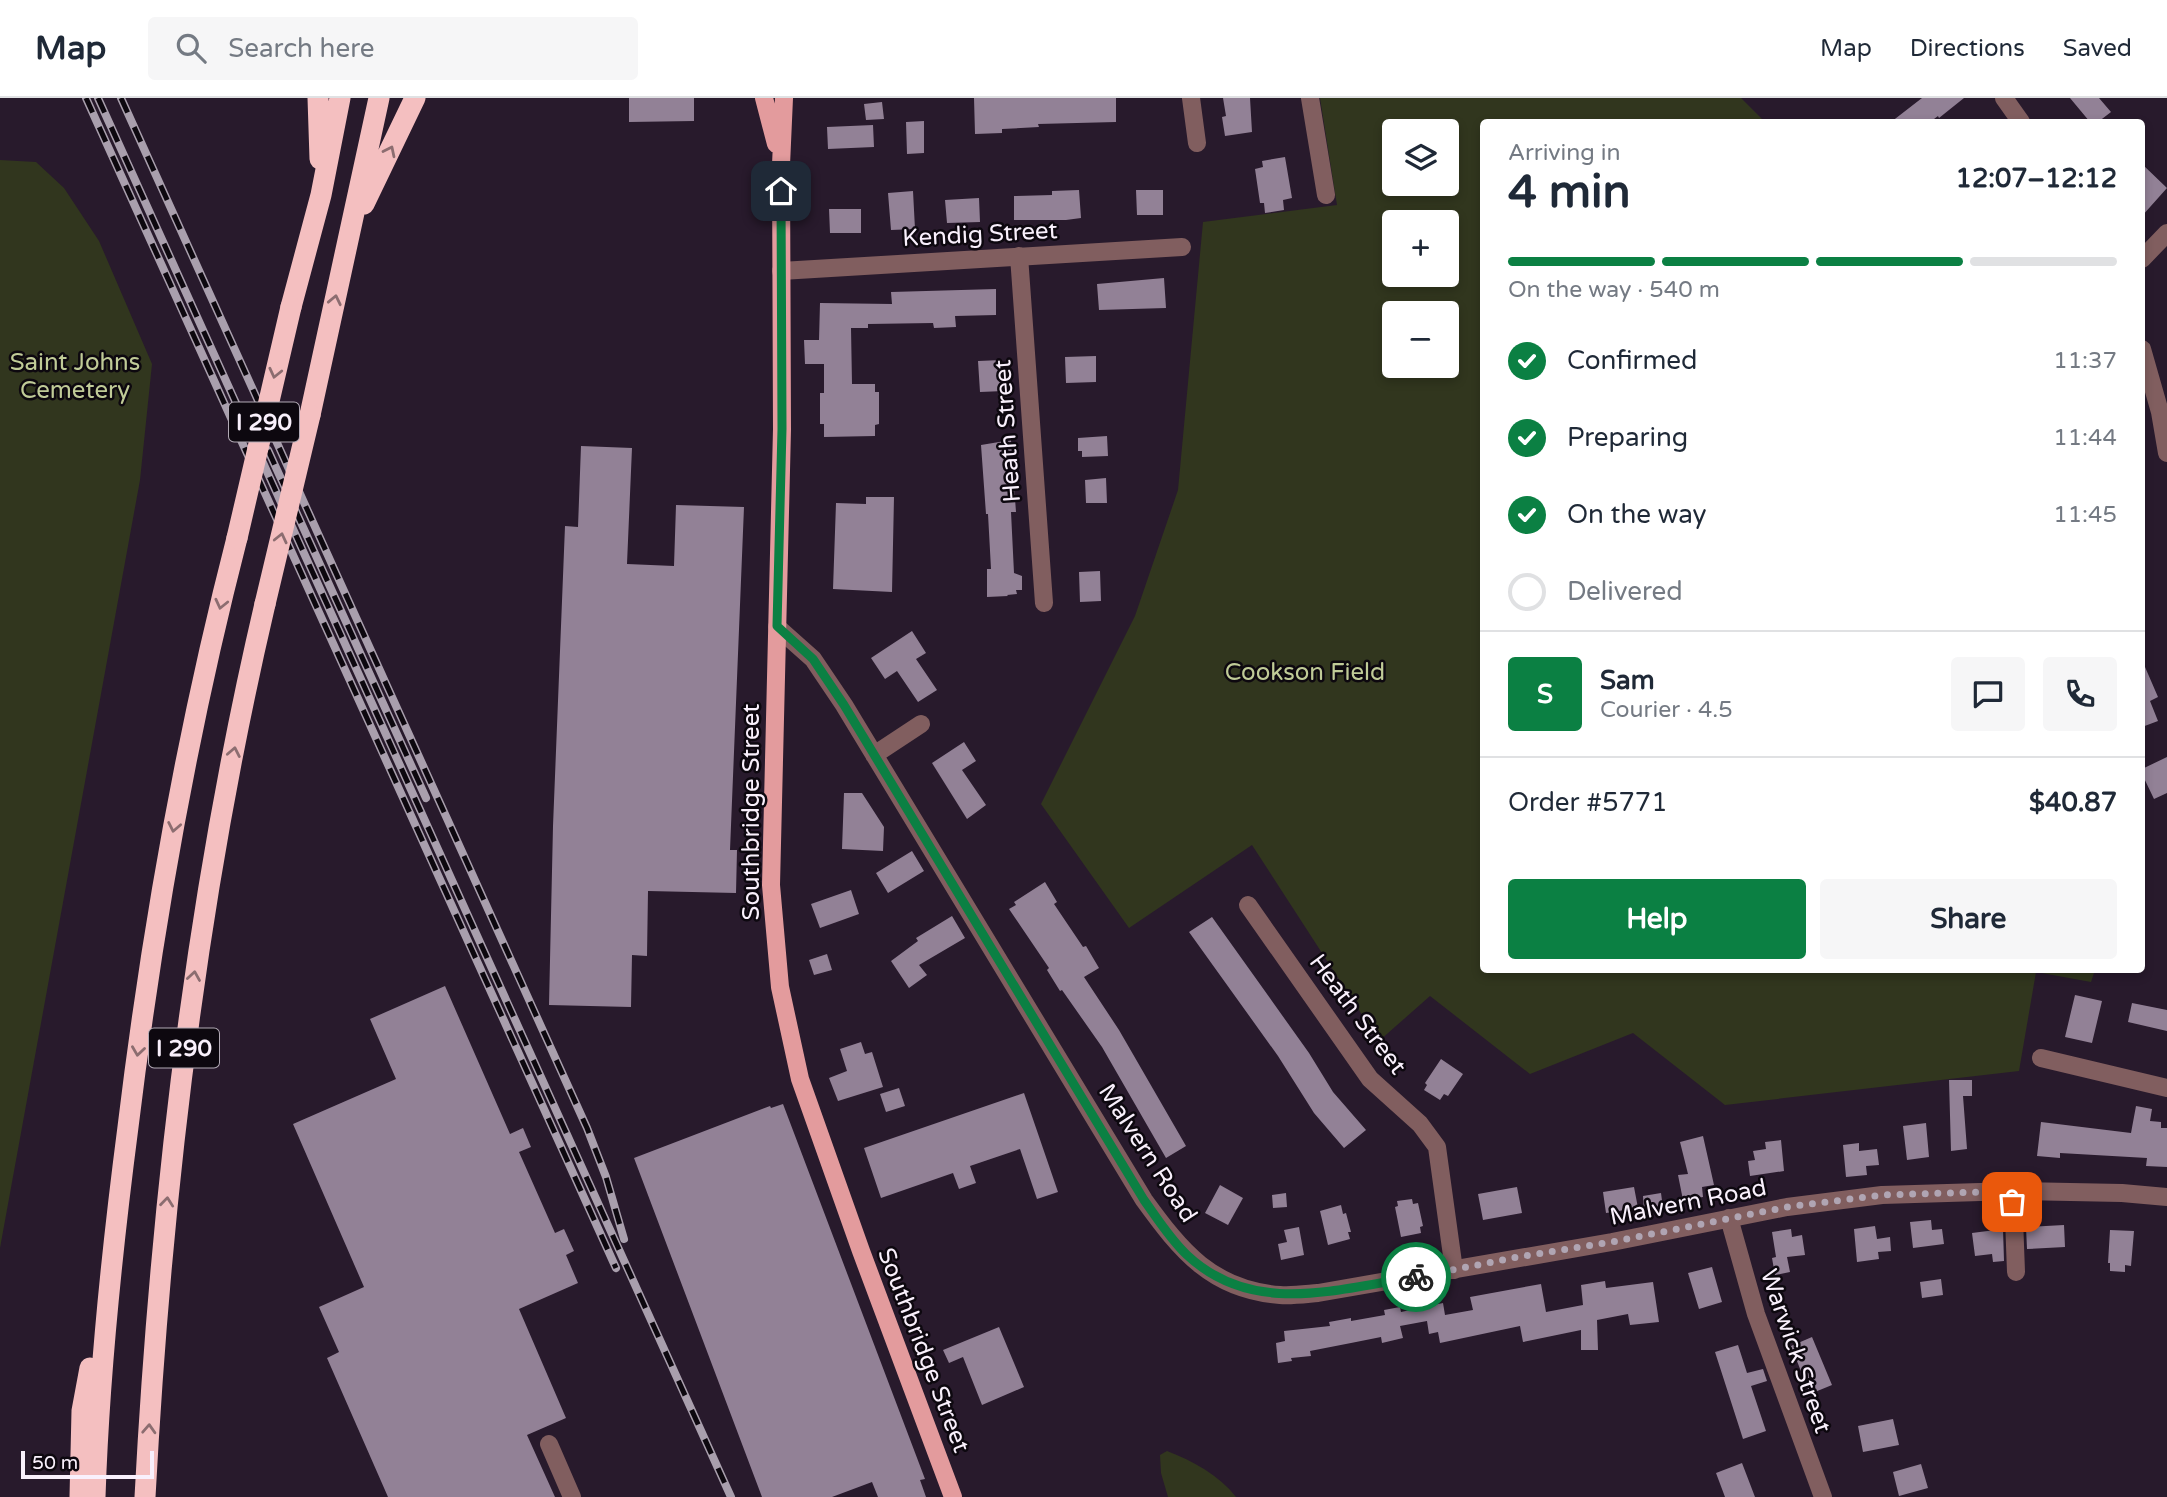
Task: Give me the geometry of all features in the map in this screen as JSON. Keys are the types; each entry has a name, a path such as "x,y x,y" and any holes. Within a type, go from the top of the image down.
{"highway":[{"path":"318,98 321,195"},
{"name":"I 290","path":"95,1497 98,1419 113,1242 160,900 194,717 291,307 321,195 341,98"},
{"name":"I 290","path":"145,1497 153,1345 185,1040 208,888 248,677 310,415 379,98"},
{"path":"350,234 415,98"},
{"path":"80,1497 82,1411 113,1242"}],"main road":[{"path":"764,98 781,165"},
{"name":"Southbridge Street","path":"784,98 781,165 782,429 771,885 780,987 800,1079 953,1497"}],"street":[{"path":"1191,98 1197,143"},
{"path":"1310,98 1326,195"},
{"path":"2004,98 2019,119"},
{"path":"2145,256 2167,233"},
{"name":"Kendig Street","path":"781,271 1182,247"},
{"name":"Heath Street","path":"1018,257 1044,603"},
{"path":"2145,360 2160,412 2167,453"},
{"name":"Malvern Road","path":"777,626 813,659 1144,1200 1187,1255 1210,1272 1241,1288 1280,1295 1318,1293 1612,1242 1787,1207 1882,1195 2013,1191 2122,1193 2167,1197"},
{"path":"874,755 921,724"},
{"name":"Heath Street","path":"1248,905 1370,1079 1420,1124 1437,1147 1454,1270"},
{"path":"2041,1058 2167,1088"},
{"path":"2013,1191 2016,1272"},
{"name":"Warwick Street","path":"1729,1218 1756,1314 1823,1497"},
{"path":"549,1444 572,1497"}],"green space":[{"name":"Cookson Field","path":"1320,98 1741,98 1762,119 1480,119 1480,973 2036,973 2019,1071 1725,1105 1633,1033 1530,1074 1430,996 1379,1041 1252,845 1129,928 1041,804 1135,616 1178,490 1203,222 1337,205"},
{"name":"Saint Johns Cemetery","path":"0,160 36,162 64,188 99,241 152,364 140,480 0,1248"},
{"name":"Cookson Field","path":"2042,973 2094,973 2091,982"},
{"path":"1167,1451 1205,1470 1222,1482 1236,1497 1168,1497 1161,1473 1160,1455"}],"building":[{"path":"629,98 694,98 694,121 629,122"},
{"path":"974,98 1116,98 1116,122 1038,124 1039,127 1002,129 1002,133 975,134"},
{"path":"1223,98 1250,98 1252,132 1225,136"},
{"path":"1922,98 1964,98 1939,118 1895,119"},
{"path":"2070,98 2099,98 2111,112 2102,119 2088,119"},
{"path":"882,102 884,119 866,120 864,104"},
{"path":"924,121 924,153 907,154 906,122"},
{"path":"873,125 874,147 828,149 827,127"},
{"path":"1285,157 1292,198 1283,200 1284,210 1265,213 1264,203 1260,203 1255,169 1263,167 1262,161"},
{"path":"2145,167 2167,188 2145,213"},
{"path":"1079,190 1081,218 1014,220 1014,196 1052,195 1052,191"},
{"path":"1136,190 1163,190 1163,215 1137,215"},
{"path":"913,191 915,229 891,230 888,193"},
{"path":"979,198 980,222 947,223 945,200"},
{"path":"829,209 861,209 861,233 830,233"},
{"path":"1164,278 1166,308 1099,310 1097,284"},
{"path":"996,289 996,315 955,316 956,327 934,328 933,323 868,324 868,328 851,328 852,384 875,384 875,392 879,392 879,424 875,425 875,436 824,437 824,424 820,424 820,393 824,393 824,364 805,364 804,340 819,340 820,303 892,304 891,292"},
{"path":"1096,356 1096,382 1066,383 1065,357"},
{"path":"1001,360 1002,368 1006,367 1008,383 1003,384 1004,391 980,392 978,361"},
{"path":"1107,436 1108,456 1082,457 1082,451 1078,451 1078,438"},
{"path":"1011,440 1012,458 1009,458 1016,512 1011,512 1014,573 1022,576 1022,590 1016,590 1017,594 1008,596 987,597 987,569 991,569 981,445"},
{"path":"581,446 632,448 627,564 674,566 676,505 744,507 730,850 737,850 736,893 648,891 647,956 632,955 631,1007 549,1005 565,526 578,527"},
{"path":"1106,478 1107,503 1086,503 1085,480"},
{"path":"866,497 894,497 892,592 833,589 836,503 866,504"},
{"path":"1100,571 1101,601 1080,602 1079,572"},
{"path":"912,631 926,653 916,659 937,690 918,702 897,671 885,679 871,658"},
{"path":"2145,667 2158,697 2150,701 2158,721 2145,726"},
{"path":"964,742 976,761 962,770 986,805 967,819 932,763"},
{"path":"2167,757 2167,793 2154,799 2145,780 2145,768"},
{"path":"844,793 862,793 884,827 883,851 842,849"},
{"path":"912,851 924,871 888,893 876,873"},
{"path":"1045,882 1057,902 1054,904 1099,968 1084,977 1119,1030 1186,1146 1166,1158 1102,1047 1062,990 1060,991 1047,970 1049,968 1009,909 1016,905 1014,902"},
{"path":"851,890 859,914 820,928 811,904"},
{"path":"952,916 965,938 919,965 927,975 909,988 891,961 918,941 916,938"},
{"path":"1212,917 1309,1053 1333,1092 1366,1130 1344,1148 1314,1113 1278,1056 1189,932"},
{"path":"827,954 832,970 814,975 809,960"},
{"path":"445,986 510,1134 523,1128 531,1147 519,1152 555,1233 564,1229 574,1251 566,1255 578,1283 519,1309 566,1418 527,1435 555,1497 388,1497 327,1358 339,1352 319,1307 364,1287 293,1124 396,1079 370,1019"},
{"path":"2075,995 2102,1001 2092,1043 2065,1037"},
{"path":"2132,1003 2167,1010 2167,1031 2128,1022"},
{"path":"861,1042 865,1054 872,1052 883,1087 838,1101 829,1078 847,1071 840,1049"},
{"path":"1441,1059 1463,1074 1448,1096 1444,1094 1440,1100 1424,1090 1427,1085 1425,1083"},
{"path":"1949,1080 1972,1080 1972,1096 1963,1096 1967,1149 1951,1151"},
{"path":"899,1088 905,1106 886,1112 880,1094"},
{"path":"1024,1093 1058,1192 1037,1199 1020,1149 970,1166 976,1183 959,1189 953,1173 881,1198 864,1148"},
{"path":"783,1104 925,1479 920,1480 926,1497 878,1497 872,1482 832,1497 762,1497 634,1158 770,1106 771,1108"},
{"path":"2136,1106 2152,1109 2150,1121 2161,1122 2161,1128 2167,1128 2167,1167 2146,1166 2147,1158 2060,1153 2060,1158 2037,1156 2041,1122 2131,1133"},
{"path":"1926,1123 1929,1157 1907,1160 1903,1126"},
{"path":"1703,1136 1714,1185 1702,1187 1703,1197 1683,1200 1678,1175 1688,1174 1680,1142"},
{"path":"1781,1140 1784,1171 1750,1176 1748,1161 1755,1160 1753,1151 1766,1149 1765,1142"},
{"path":"1859,1143 1859,1151 1877,1149 1879,1165 1866,1166 1867,1175 1846,1177 1843,1145"},
{"path":"1220,1185 1243,1198 1228,1225 1205,1213"},
{"path":"1517,1187 1522,1213 1483,1220 1478,1194"},
{"path":"1634,1187 1638,1208 1606,1213 1603,1192"},
{"path":"1286,1193 1287,1207 1273,1208 1272,1195"},
{"path":"1661,1193 1663,1208 1644,1211 1643,1196"},
{"path":"1412,1199 1413,1204 1418,1203 1423,1226 1420,1227 1421,1233 1401,1237 1395,1207 1398,1206 1397,1201"},
{"path":"1341,1205 1343,1214 1346,1213 1350,1239 1328,1245 1320,1211"},
{"path":"1931,1220 1932,1230 1942,1229 1944,1244 1913,1248 1910,1222"},
{"path":"2064,1225 2065,1247 2027,1249 2026,1227"},
{"path":"1875,1226 1877,1239 1890,1237 1891,1251 1878,1252 1879,1259 1857,1262 1854,1229"},
{"path":"1299,1227 1304,1255 1281,1260 1278,1244 1287,1242 1284,1230"},
{"path":"1791,1229 1792,1237 1802,1235 1805,1255 1787,1257 1790,1272 1775,1275 1772,1258 1776,1257 1772,1232"},
{"path":"2003,1229 2004,1261 1993,1262 1992,1254 1975,1256 1972,1233"},
{"path":"2110,1230 2134,1231 2131,1266 2125,1265 2125,1272 2110,1271"},
{"path":"1712,1267 1722,1302 1699,1309 1688,1273"},
{"path":"1941,1279 1943,1295 1922,1298 1920,1282"},
{"path":"1605,1281 1606,1288 1653,1282 1659,1322 1630,1325 1628,1314 1597,1320 1598,1350 1581,1350 1581,1330 1523,1342 1520,1326 1440,1343 1438,1332 1429,1334 1427,1321 1400,1326 1403,1338 1382,1343 1381,1337 1310,1351 1311,1356 1291,1358 1292,1361 1278,1363 1276,1343 1285,1341 1284,1331 1330,1326 1329,1322 1351,1318 1351,1321 1385,1315 1384,1310 1400,1307 1401,1312 1443,1303 1445,1315 1473,1310 1470,1297 1541,1284 1546,1312 1583,1305 1581,1285"},
{"path":"999,1327 1024,1387 982,1405 963,1357 949,1363 943,1350"},
{"path":"1812,1337 1832,1385 1810,1394 1791,1346"},
{"path":"1738,1345 1747,1373 1763,1369 1767,1381 1751,1386 1766,1431 1743,1439 1715,1352"},
{"path":"1893,1419 1899,1445 1863,1452 1858,1426"},
{"path":"1742,1463 1755,1497 1725,1497 1716,1473"},
{"path":"1921,1464 1928,1488 1899,1496 1893,1472"}],"railway":[{"path":"86,98 616,1268"},
{"path":"98,98 731,1497"},
{"path":"121,98 587,1128 606,1177 624,1239"},
{"path":"268,450 426,798"}],"way so far":[{"path":"1416,1277 1787,1207 1850,1199 1897,1194 2013,1191 2012,1202"}],"route":[{"path":"781,191 782,429 777,626 813,659 844,705 1144,1200 1187,1255 1210,1272 1241,1288 1280,1295 1318,1293 1416,1277"}]}
